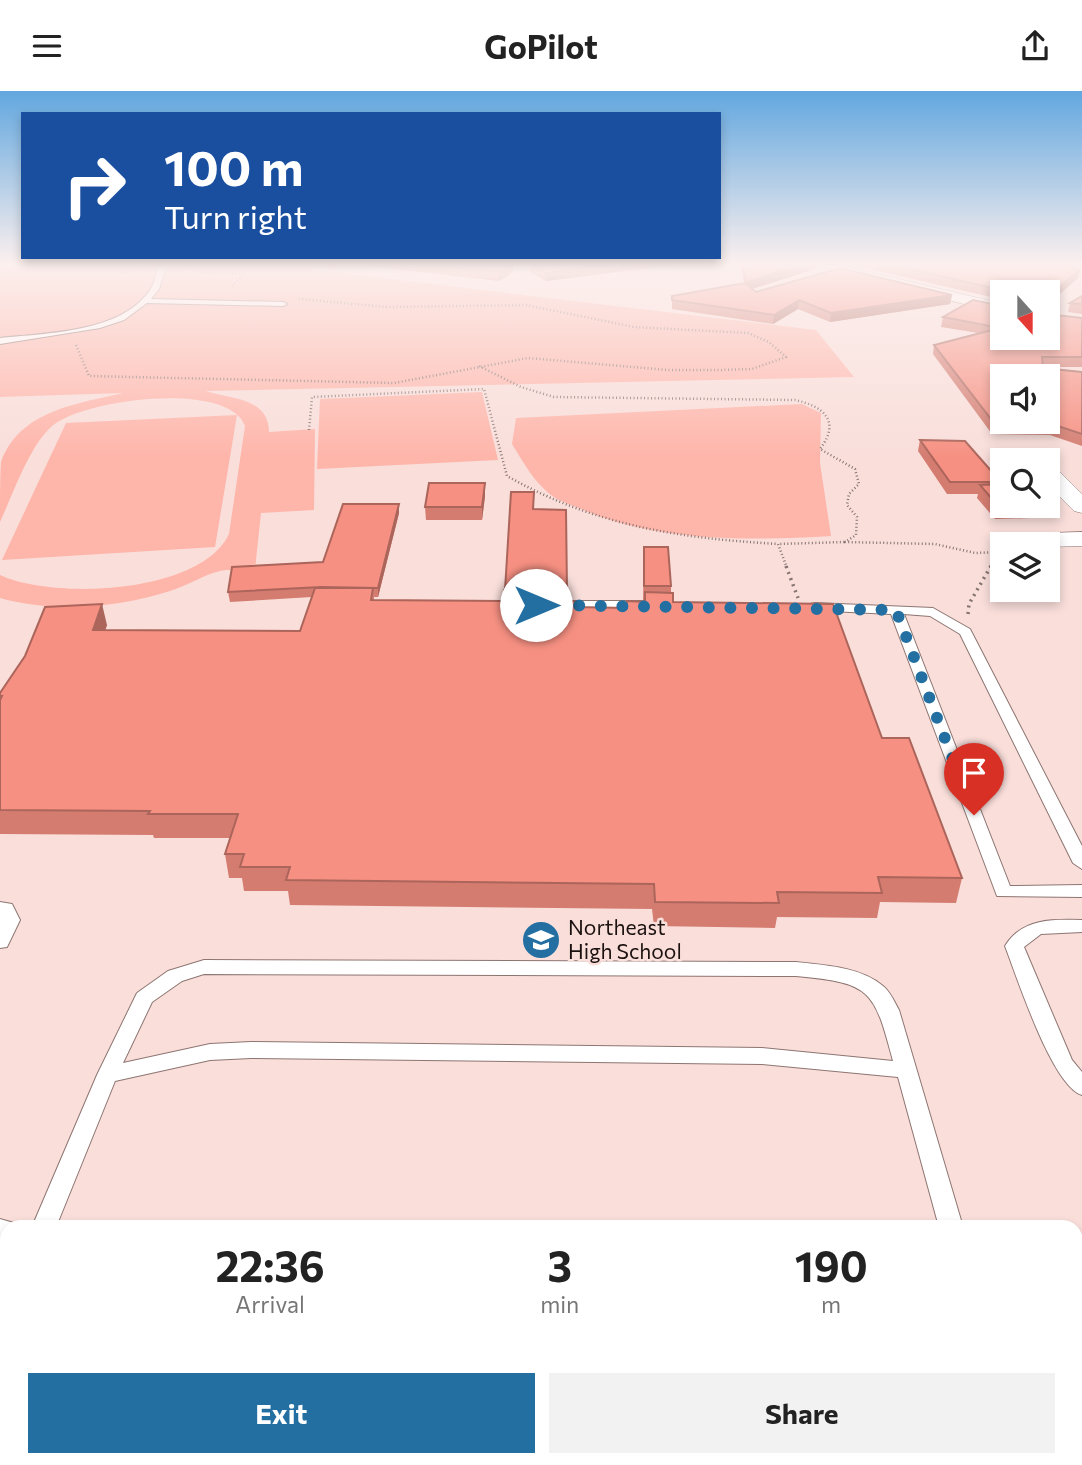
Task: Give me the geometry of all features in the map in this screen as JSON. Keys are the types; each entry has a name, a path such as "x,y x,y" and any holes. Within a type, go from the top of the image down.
{"street":[{"path":"1060,485 1082,506"},
{"path":"1060,542 1082,539"}],"lane":[{"path":"0,341 81,329"},
{"path":"542,605 664,605"},
{"path":"801,607 933,612 965,632 1082,863"},
{"path":"896,610 1003,892 1082,891"},
{"path":"0,908 5,908 12,920 0,942"},
{"path":"1082,926 1032,930 1020,936 1014,946 1063,1064 1073,1081 1082,1087"},
{"path":"47,1220 107,1076 144,998 175,976 204,967 826,972 857,979 877,991 890,1010 949,1220"},
{"path":"107,1076 199,1055 251,1050 762,1056 908,1070"}],"path":[{"path":"71,339 80,350 89,376 106,378 394,383 478,366 538,358 668,370 718,370 771,365 786,357 779,347 761,335 679,329"},
{"path":"478,366 521,387 555,397 794,400 818,407 826,416 825,422 830,428 828,441 820,449 855,469 859,484 849,494 847,505 857,517 856,535 845,542"},
{"path":"309,429 312,397 484,389 507,476 559,506 610,522 668,535 778,544 935,544 975,553 990,551"},
{"path":"778,544 801,607"},
{"path":"965,632 969,604 990,572"}],"shaded area":[{"path":"0,329 809,329 816,330 854,377 206,391 246,401 255,406 267,421 269,432 315,429 314,510 261,513 255,569 220,571 150,597 85,607 42,606 0,598 0,575 24,583 54,588 88,589 158,580 189,569 213,554 229,534 245,426 233,412 212,403 184,399 121,402 67,417 51,427 36,446 0,522 1,462 22,431 52,412 123,393 0,397"},
{"path":"482,392 498,460 317,469 320,399"},
{"path":"802,404 821,413 820,463 831,536 768,539 704,537 641,528 610,520 551,495 534,478 512,444 516,418"},
{"path":"237,415 215,547 2,560 66,423"}],"building":[{"path":"1060,329 1082,329 1082,357 1042,357 1043,364 990,364 990,418 934,345 990,331 990,350 1060,350"},
{"path":"1060,370 1082,372 1082,434 1060,427"},
{"path":"920,440 965,441 990,469 990,482 950,482"},
{"path":"429,483 485,483 482,507 425,507"},
{"path":"980,485 990,485 990,497"},
{"path":"511,492 534,492 533,509 566,510 567,591 505,590"},
{"path":"343,504 399,504 378,588 321,587 228,592 232,567 323,562"},
{"path":"644,547 668,547 671,586 644,586"},
{"path":"315,588 373,588 371,600 503,601 504,590 568,591 568,601 576,601 576,607 627,608 627,601 645,602 645,592 673,593 673,602 833,604 882,738 909,738 962,878 878,877 882,893 777,892 779,903 655,902 654,884 286,880 290,867 240,867 244,854 225,854 238,814 0,810 0,693 25,656 45,607 102,604 93,630 300,631"}],"place":[{"name":"Northeast High School","path":"541,940"}],"route":[{"path":"536,605 860,607 896,610 974,815"}]}
